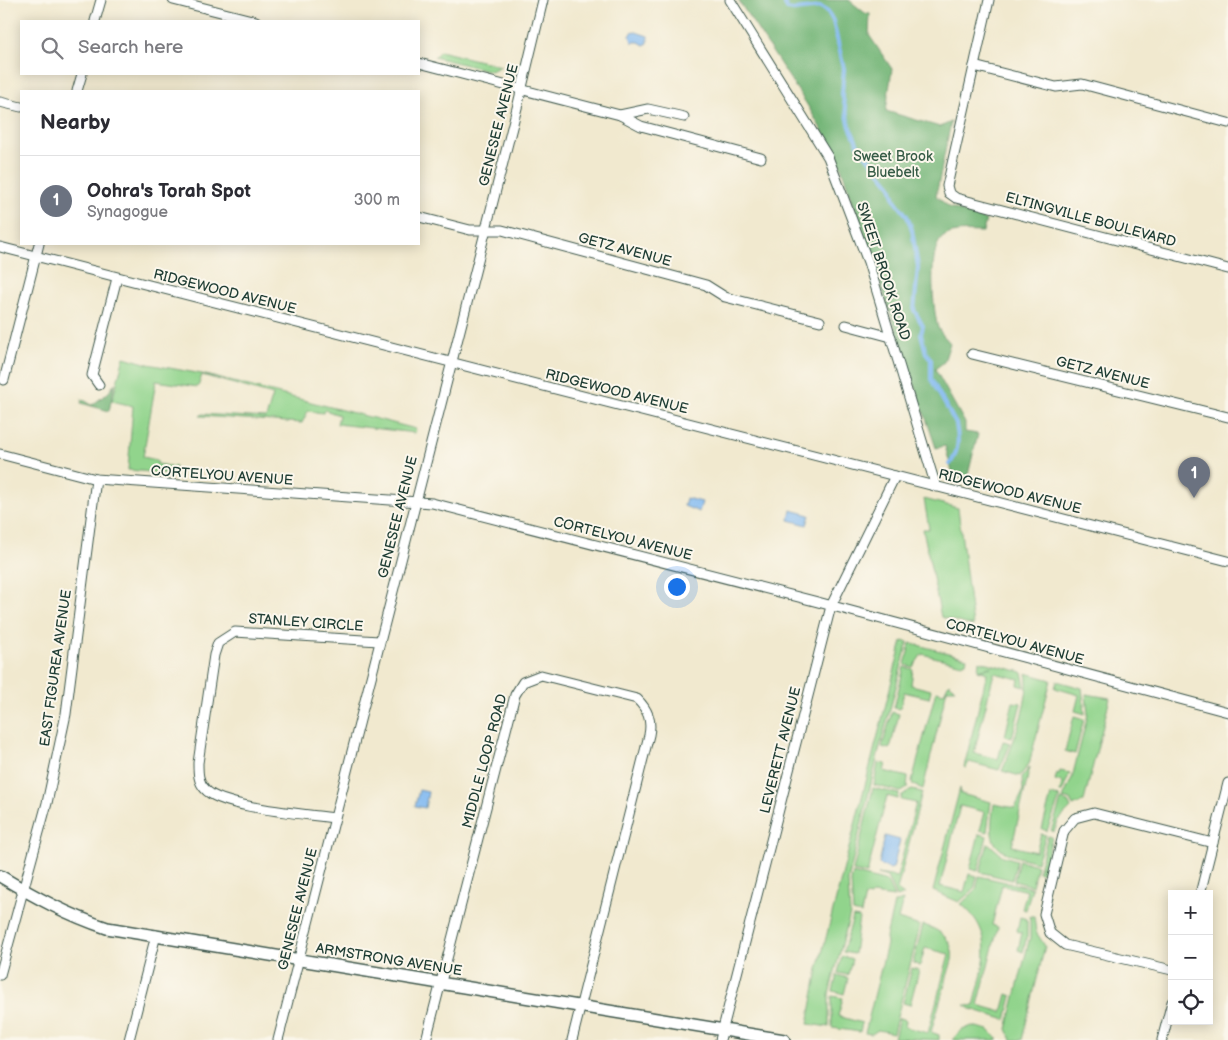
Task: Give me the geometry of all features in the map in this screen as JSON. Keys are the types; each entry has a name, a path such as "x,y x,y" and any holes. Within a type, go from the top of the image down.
{"street":[{"path":"95,20 101,0"},
{"path":"173,0 252,20"},
{"name":"GENESEE AVENUE","path":"278,1040 522,89 543,0"},
{"name":"SWEET BROOK ROAD","path":"730,0 828,157 868,262 936,487"},
{"path":"988,0 974,66 1056,87 1082,84 1228,123"},
{"path":"420,63 620,115 641,126 761,158"},
{"name":"ELTINGVILLE BOULEVARD","path":"974,66 947,186 949,194 956,198 1228,269"},
{"path":"77,90 82,75"},
{"path":"0,102 20,108"},
{"path":"620,115 648,109 684,117"},
{"name":"GETZ AVENUE","path":"420,216 470,230 502,230 706,285 725,297 820,321"},
{"path":"4,380 38,245"},
{"name":"RIDGEWOOD AVENUE","path":"0,247 1228,561"},
{"path":"99,385 92,375 117,278"},
{"path":"846,325 891,337"},
{"name":"GETZ AVENUE","path":"972,354 1228,417"},
{"name":"CORTELYOU AVENUE","path":"0,454 96,479 415,502 448,507 831,606 1228,712"},
{"name":"LEVERETT AVENUE","path":"721,1035 831,606 895,476"},
{"name":"EAST FIGUREA AVENUE","path":"0,975 47,803 66,714 96,479"},
{"name":"STANLEY CIRCLE","path":"334,818 227,802 205,790 198,774 198,763 214,655 218,643 235,632 379,641"},
{"name":"MIDDLE LOOP ROAD","path":"426,1040 515,695 523,682 531,677 551,676 637,699 644,706 650,722 649,735 572,1040"},
{"path":"1201,890 1228,783"},
{"path":"1168,969 1065,944 1050,933 1044,914 1062,838 1068,824 1075,818 1094,813 1213,844"},
{"name":"ARMSTRONG AVENUE","path":"0,876 46,904 76,918 106,928 580,1006 721,1035 784,1040"},
{"path":"129,1040 156,936"},
{"path":"1162,1040 1168,1017"}],"green space":[{"name":"Sweet Brook Bluebelt","path":"738,0 849,0 865,13 870,14 869,35 892,69 886,111 940,127 951,122 936,196 949,207 986,220 983,232 956,232 942,238 935,254 933,266 933,292 937,324 940,332 950,343 944,362 935,369 965,423 965,432 978,434 967,479 953,475 945,446 936,448 838,158 806,103"},
{"path":"440,51 501,66 491,71 434,57"},
{"path":"124,357 148,364 202,374 416,429 415,433 337,424 339,415 325,410 323,413 308,411 302,423 200,416 202,414 266,418 273,395 202,375 198,387 156,381 143,457 157,460 157,464 175,467 174,474 128,470 133,406 112,401"},
{"path":"115,383 109,411 81,403 82,399 92,405 109,392"},
{"path":"924,499 958,508 973,626 941,617 923,529 929,529"},
{"path":"902,641 908,642 878,754 848,881 850,914 829,994 829,1027 808,1024 818,969"},
{"path":"910,643 967,658 966,662 962,664 922,654 913,667 905,665"},
{"path":"979,661 1022,672 1025,687 1018,685 1019,679 994,673 974,753 998,759 1003,741 1011,743 999,770 969,762 966,768 964,767 987,673 978,670"},
{"path":"904,667 913,669 911,685 931,690 929,698 904,692 900,709 894,708"},
{"path":"1026,673 1051,680 1029,764 1020,776 1002,771 1023,708 1026,695"},
{"path":"1057,681 1082,688 1085,714 1075,711 1079,695 1055,688"},
{"path":"949,683 955,689 947,689 923,789 913,785 912,781 936,691 944,693"},
{"path":"1086,694 1110,698 1084,801 1073,806 1070,800 1063,798 1072,778 1088,714"},
{"path":"1013,702 1021,703 1012,738 1005,736"},
{"path":"892,712 899,714 890,749 882,747"},
{"path":"1074,716 1084,719 1075,754 1065,751"},
{"path":"878,763 886,764 884,771 908,777 907,788 901,792 874,785"},
{"path":"1030,767 1012,846 1036,852 1041,834 1046,835 1037,862 1004,851 997,846 992,831 994,804 1015,808 1023,792 1022,777"},
{"path":"1060,771 1070,773 1062,792 1060,792 1062,782 1055,780 1057,773 1059,774"},
{"path":"873,788 899,794 898,799 887,796 867,874 853,871"},
{"path":"960,788 961,794 991,802 987,832 980,830 985,812 960,806 940,886 964,892 969,874 977,876 974,889 959,902 933,891"},
{"path":"912,790 922,792 897,890 904,895 896,897 887,877 878,874 897,877 916,803 901,800 902,795"},
{"path":"1051,795 1060,797 1047,831 1042,829"},
{"path":"1061,800 1068,802 1071,808 1058,821 1054,832 1051,831"},
{"path":"979,834 987,836 978,871 970,869"},
{"path":"1048,836 1052,837 1043,873 1038,872"},
{"path":"988,843 1003,856 1017,860 1012,880 980,872"},
{"path":"1019,860 1037,865 1032,886 1014,881"},
{"path":"853,873 887,882 894,897 872,894 870,897 865,896 861,914 853,912 851,882"},
{"path":"979,876 1032,888 1026,910 1022,909 1027,891 1002,885 992,925 998,927 978,1005 1002,1012 1007,994 1012,996 1006,1020 971,1009 965,1005 974,1006 985,952 984,939 980,927 973,916 961,904 976,890"},
{"path":"903,900 898,919 920,926 893,1033 878,1030 872,1034 865,1033 887,944 886,937 894,903"},
{"path":"1030,916 1034,916 1036,932 1045,946 1022,1040 1012,1040 1007,1029 1030,937"},
{"path":"853,917 859,918 854,954 843,952"},
{"path":"1020,917 1027,919 1027,936 1023,952 1018,950 1022,933 1017,931"},
{"path":"923,925 935,929 945,937 949,942 952,953 952,960 931,1032 939,1035 939,1040 894,1038 899,1018 906,1020 905,1027 928,1033 949,954 925,948 920,966 913,963"},
{"path":"842,956 852,959 848,975 838,973"},
{"path":"912,968 919,970 910,1005 903,1003"},
{"path":"837,975 848,978 844,994 833,991"},
{"path":"832,996 843,998 838,1016 862,1023 860,1032 832,1028"},
{"path":"972,1026 989,1030 998,1040 953,1040 960,1031"}],"water":[{"path":"633,31 648,36 648,43 644,45 639,42 632,42 630,36"},
{"path":"686,498 702,502 699,512 684,506"},
{"path":"791,510 810,515 807,525 789,520"},
{"path":"419,790 428,792 425,808 415,806"},
{"path":"885,836 900,840 893,868 889,869 879,864"}],"waterway":[{"path":"783,0 787,9 821,7 828,12 833,21 844,69 842,94 850,127 859,147 891,186 895,200 907,216 912,230 918,267 914,310 923,326 921,334 926,353 931,359 931,379 957,429 957,450 950,464"}],"place":[{"name":"Oohra's Torah Spot","path":"1194,498"}]}
